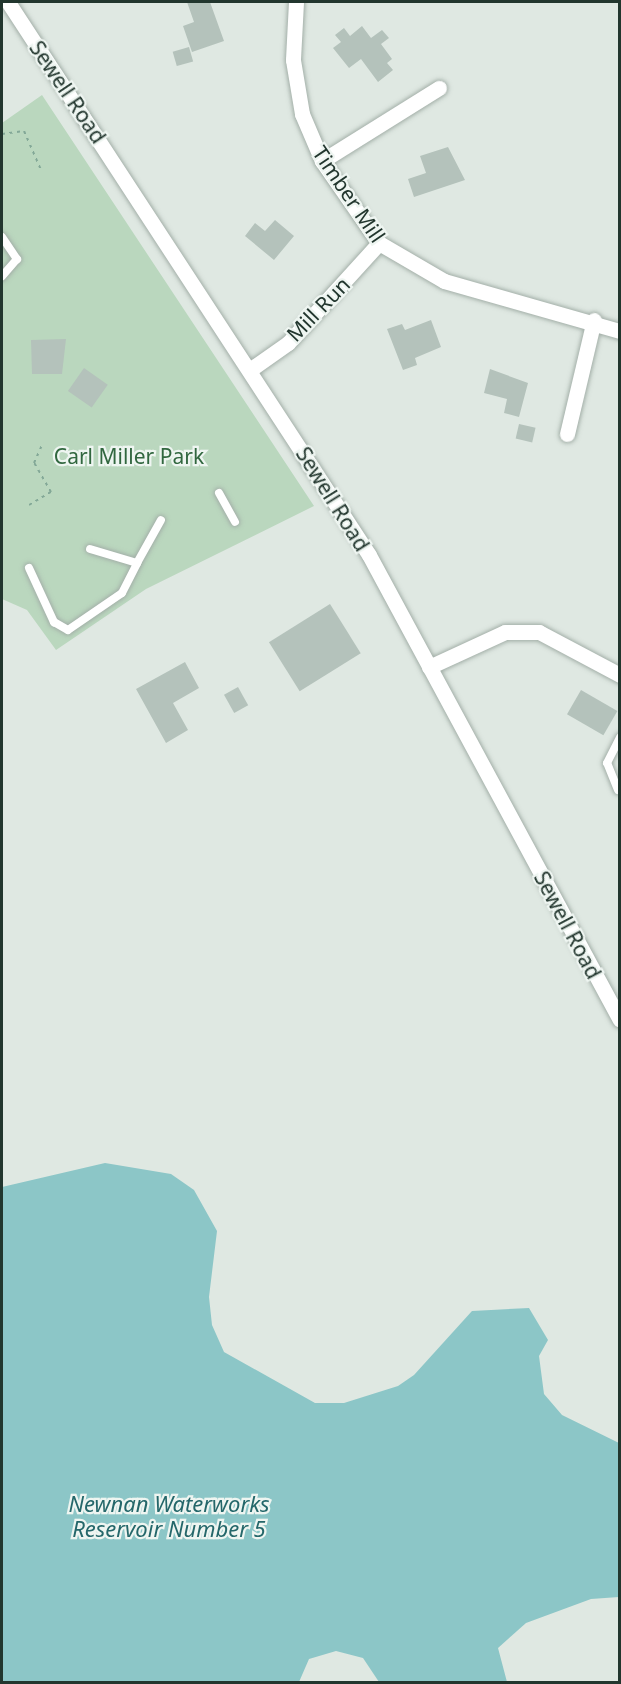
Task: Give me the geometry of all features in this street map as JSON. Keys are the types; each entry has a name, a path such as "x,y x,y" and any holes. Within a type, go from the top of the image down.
{"street":[{"name":"Sewell Road","path":"8,2 251,369 369,555 620,1020"},
{"name":"Timber Mill","path":"296,2 293,60 302,114 322,161 379,243 444,281 594,320 620,331"},
{"path":"322,161 439,88"},
{"name":"Mill Run","path":"251,369 288,343 379,243"},
{"path":"567,434 594,320"},
{"path":"429,667 505,632 538,632 620,675"}],"lane":[{"path":"2,237 17,259 2,276"},
{"path":"219,493 236,522"},
{"path":"29,568 54,622 68,630 122,592 161,520"},
{"path":"90,549 137,564"},
{"path":"618,790 607,763 620,736"}],"path":[{"path":"2,134 24,131 41,170"},
{"path":"29,505 50,498 51,492 34,463 43,443"}],"green space":[{"name":"Carl Miller Park","path":"42,95 314,506 146,589 56,650 27,610 2,599 2,123"}],"water":[{"name":"Newnan Waterworks Reservoir Number 5","path":"105,1163 171,1174 194,1190 217,1231 209,1297 212,1325 224,1352 315,1403 344,1403 398,1386 414,1375 472,1311 529,1308 548,1340 539,1356 544,1394 562,1415 619,1443 619,1597 591,1599 526,1623 498,1648 507,1682 379,1682 363,1658 336,1651 309,1659 299,1682 2,1682 2,1187"}],"building":[{"path":"187,2 210,2 224,41 192,52 183,26 194,22"},
{"path":"362,26 371,38 382,30 389,38 381,44 392,59 387,63 393,70 378,82 361,59 349,68 333,48 341,42 335,35 344,28 350,36"},
{"path":"189,47 193,61 177,66 173,52"},
{"path":"448,147 465,180 414,197 408,179 426,173 420,156"},
{"path":"275,220 294,236 274,260 245,236 255,223 265,231"},
{"path":"431,320 441,347 415,358 417,365 403,370 387,329 402,324 405,330"},
{"path":"66,339 62,374 32,374 31,340"},
{"path":"84,368 108,385 92,408 68,391"},
{"path":"490,369 528,383 519,417 504,413 507,399 484,393"},
{"path":"519,424 536,428 532,442 516,439"},
{"path":"330,604 361,653 300,691 269,642"},
{"path":"185,662 199,688 173,703 188,730 166,743 136,689"},
{"path":"238,687 248,705 234,713 224,695"},
{"path":"581,690 617,711 603,735 567,714"}]}
